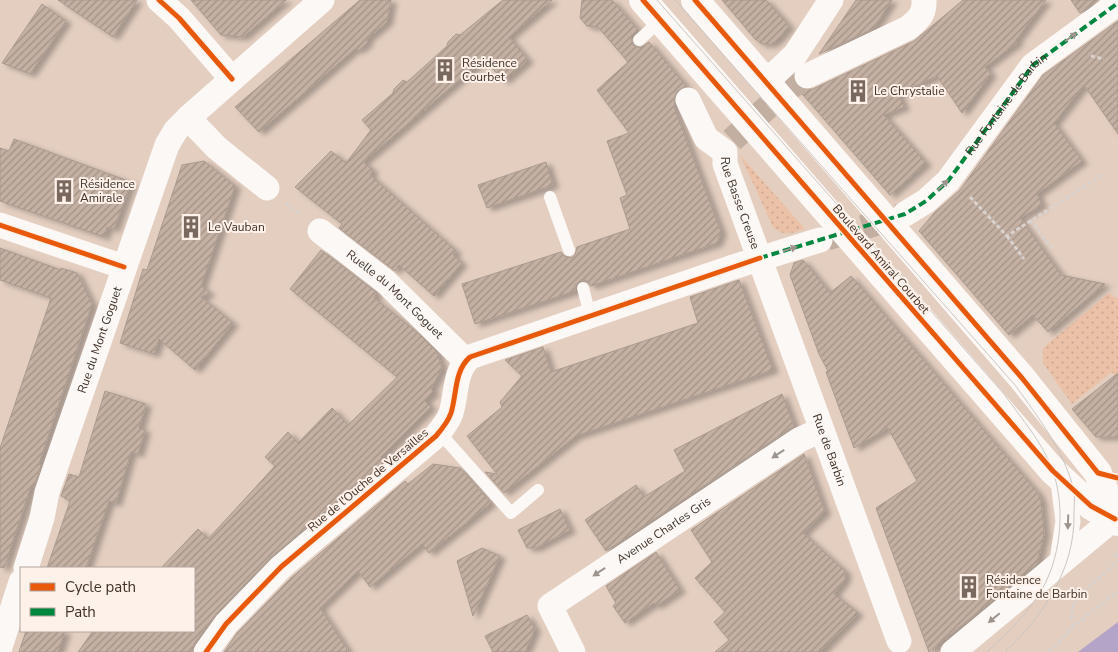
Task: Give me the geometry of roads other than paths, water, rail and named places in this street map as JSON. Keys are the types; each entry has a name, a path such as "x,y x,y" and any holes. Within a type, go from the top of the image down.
{"street":[{"path":"159,0 180,18 232,79"},
{"name":"Rue du Mont Goguet","path":"26,567 42,518 47,492 167,146 176,130 188,118 322,0"},
{"path":"696,0 1022,378 1098,473 1117,519 1062,561 953,652"},
{"path":"766,82 795,55 831,0"},
{"path":"806,76 908,28 919,20 924,0"},
{"name":"Rue Fontaine de Barbin","path":"905,214 926,200 948,181 1033,65 1118,3"},
{"name":"Boulevard Amiral Courbet","path":"652,10 1063,482 1091,506 1117,519"},
{"name":"Rue Basse Creuse","path":"688,100 706,138 728,146 726,164 760,258"},
{"path":"188,118 217,148 267,188"},
{"name":"Ruelle du Mont Goguet","path":"311,223 386,282 466,361"},
{"path":"0,225 124,266"},
{"path":"466,361 475,354 760,258 820,240"},
{"name":"Rue de Barbin","path":"760,258 899,641"},
{"name":"Rue de l'Ouche de Versailles","path":"206,652 226,624 281,567 440,432 451,412 459,372 466,361"},
{"name":"Avenue Charles Gris","path":"573,652 550,606 791,445 821,430"},
{"path":"1062,561 1068,521 1063,482"},
{"path":"0,647 20,585"}],"lane":[{"path":"639,40 652,10"},
{"path":"550,197 569,250"},
{"path":"583,288 590,316"},
{"path":"440,432 511,513 538,490"}],"tunnel":[{"path":"732,140 785,91 807,76"},
{"path":"827,238 904,215"}],"tram line":[{"path":"657,0 1004,394 1044,451 1053,471 1059,502 1059,535 1052,567 1046,582 1027,611 987,652"},
{"path":"675,0 1015,385 1041,422 1064,462 1074,491 1073,534 1069,554 1063,572 1044,607 1005,652"}],"place":[{"name":"Résidence Courbet","path":"445,70"},
{"name":"Le Chrystalie","path":"858,91"},
{"name":"Résidence Amirale","path":"64,191"},
{"name":"Le Vauban","path":"191,227"},
{"name":"Résidence Fontaine de Barbin","path":"969,587"}]}
